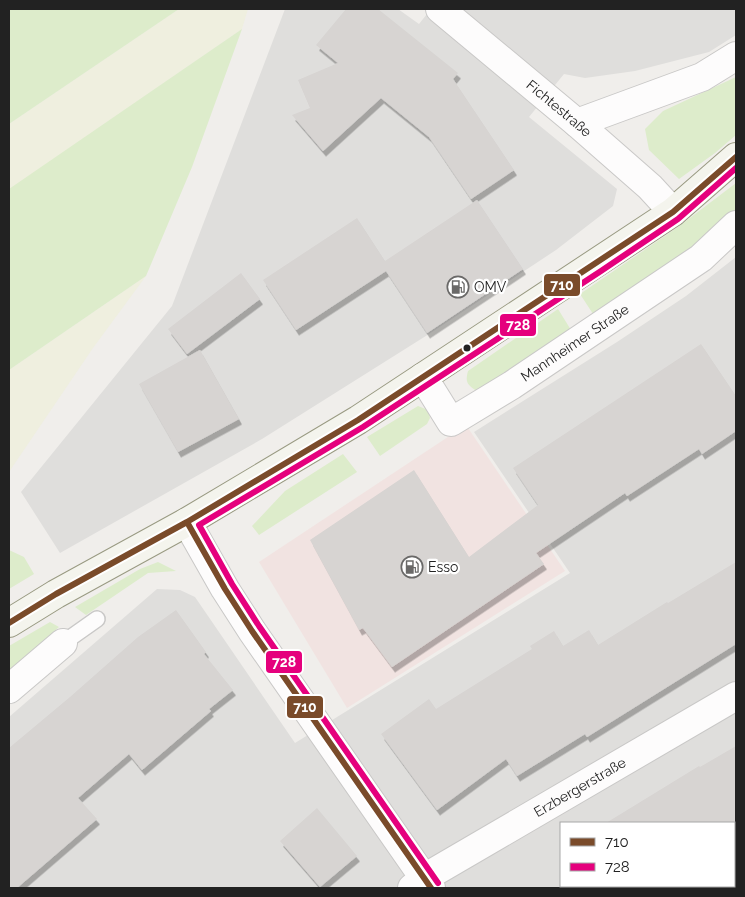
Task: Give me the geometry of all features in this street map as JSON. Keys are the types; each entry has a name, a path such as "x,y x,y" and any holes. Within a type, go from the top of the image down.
{"main road":[{"path":"9,623 56,594 187,522 358,420 673,212 736,157"}],"street":[{"name":"Fichtestraße","path":"440,9 577,123 650,187 673,212"},
{"path":"577,123 702,77 736,56"},
{"name":"Mannheimer Straße","path":"423,377 450,422 512,385 701,258 736,225"},
{"path":"187,522 225,589 252,631 423,885"},
{"path":"9,689 63,643"},
{"name":"Erzbergerstraße","path":"423,885 736,696"}],"lane":[{"path":"63,643 97,618"}],"shaded area":[{"path":"285,9 398,9 419,24 431,9 736,9 736,35 709,52 635,71 585,78 564,74 529,117 617,189 613,206 556,250 429,334 262,439 60,553 21,492 172,306"},
{"path":"736,257 736,888 9,888 9,717 157,589 180,590 195,597 295,743 570,573 474,432 686,296"},
{"name":"Esso","path":"466,425 565,571 347,708 259,562"}],"green space":[{"path":"9,9 179,9 9,124"},
{"path":"179,9 248,9 242,29 9,190 9,124"},
{"path":"242,29 192,167 146,276 9,370 9,189"},
{"path":"736,77 736,135 679,179 649,150 645,129 663,111"},
{"path":"736,183 736,212 702,243 595,317 580,294 678,227"},
{"path":"146,276 93,348 9,472 9,370"},
{"path":"558,309 571,330 477,391 469,385 467,381 468,371"},
{"path":"418,406 428,410 430,418 427,424 380,456 367,437"},
{"path":"343,454 357,472 259,535 252,526 285,491"},
{"path":"9,550 24,557 34,574 9,589"},
{"path":"158,562 176,571 148,573 86,615 75,607 140,569"},
{"path":"50,622 59,627 9,671 9,646"}],"building":[{"path":"346,9 378,9 458,73 453,79 514,170 471,199 429,137 381,98 323,151 292,115 310,108 298,80 338,63 316,45"},
{"path":"477,200 523,269 427,333 386,271 296,330 263,280 357,218 385,261"},
{"path":"241,273 260,299 187,354 168,329"},
{"path":"701,344 736,396 736,431 702,454 699,449 627,496 625,493 536,553 544,564 392,667 363,628 359,630 310,540 414,470 469,557 538,505 513,468"},
{"path":"200,350 239,419 178,452 139,384"},
{"path":"736,562 736,644 587,737 585,734 517,776 506,759 437,810 381,734 429,699 436,709 532,649 530,646 554,631 563,646 589,630 598,645"},
{"path":"176,610 206,652 204,654 233,690 209,709 211,711 142,770 129,754 78,798 97,819 17,888 9,888 9,748 138,637"},
{"path":"736,746 736,823 608,822 699,766"},
{"path":"317,808 357,856 320,887 280,841"}],"transit line":[{"name":"710","path":"9,623 56,594 187,522 358,420 673,212 736,157"},
{"name":"728","path":"438,883 259,626 232,584 199,525 363,427 601,271 678,219 736,168"},
{"name":"710","path":"187,522 225,589 252,631 431,888"}],"place":[{"name":"OMV","path":"458,287"},
{"name":"Esso","path":"412,567"}]}
